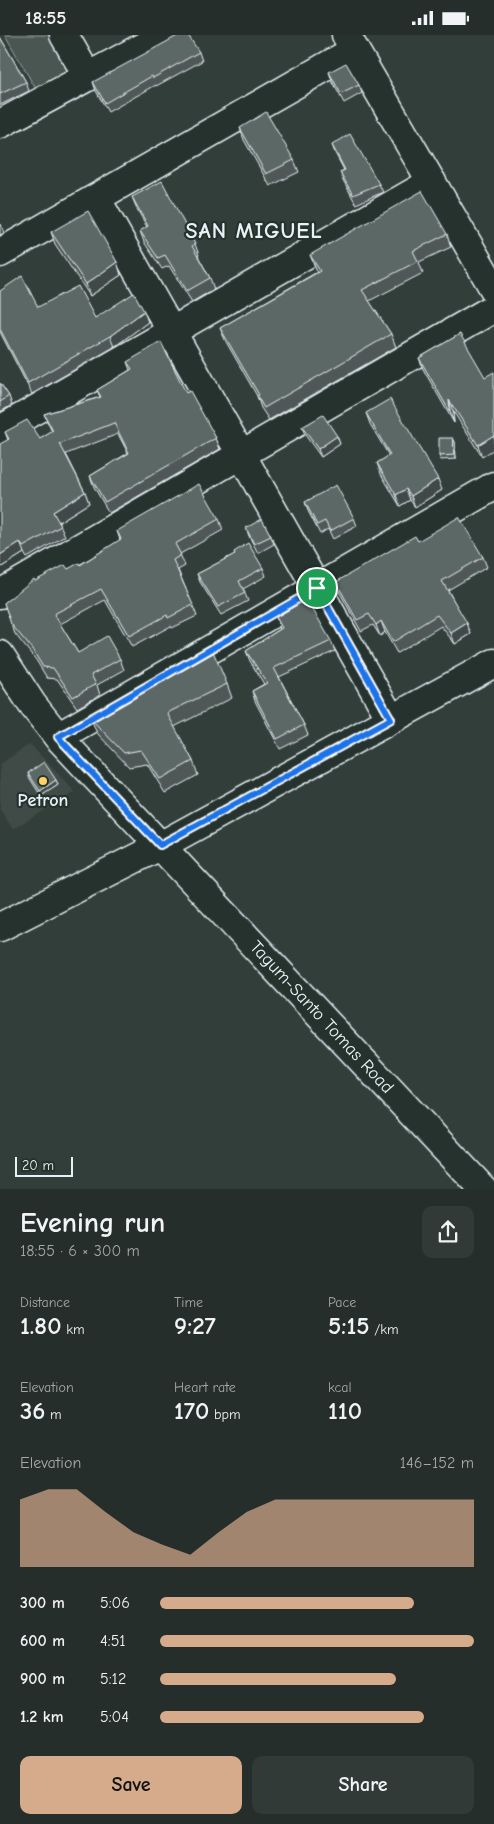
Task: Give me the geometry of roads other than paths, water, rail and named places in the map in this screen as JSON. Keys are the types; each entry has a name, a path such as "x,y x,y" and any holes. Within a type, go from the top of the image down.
{"street":[{"path":"64,35 88,77"},
{"path":"0,123 88,77 158,37"},
{"path":"0,253 96,198 351,43 494,289"},
{"path":"0,430 170,330 432,182"},
{"path":"96,198 391,719"},
{"path":"0,594 494,308"},
{"path":"58,737 494,486"},
{"name":"Tagum-Santo Tomas Road","path":"0,655 32,704 58,737 483,1189"},
{"path":"0,927 160,845 494,663"}],"place":[{"name":"Petron","path":"43,781"}],"district":[{"name":"SAN MIGUEL","path":"254,230"}]}
